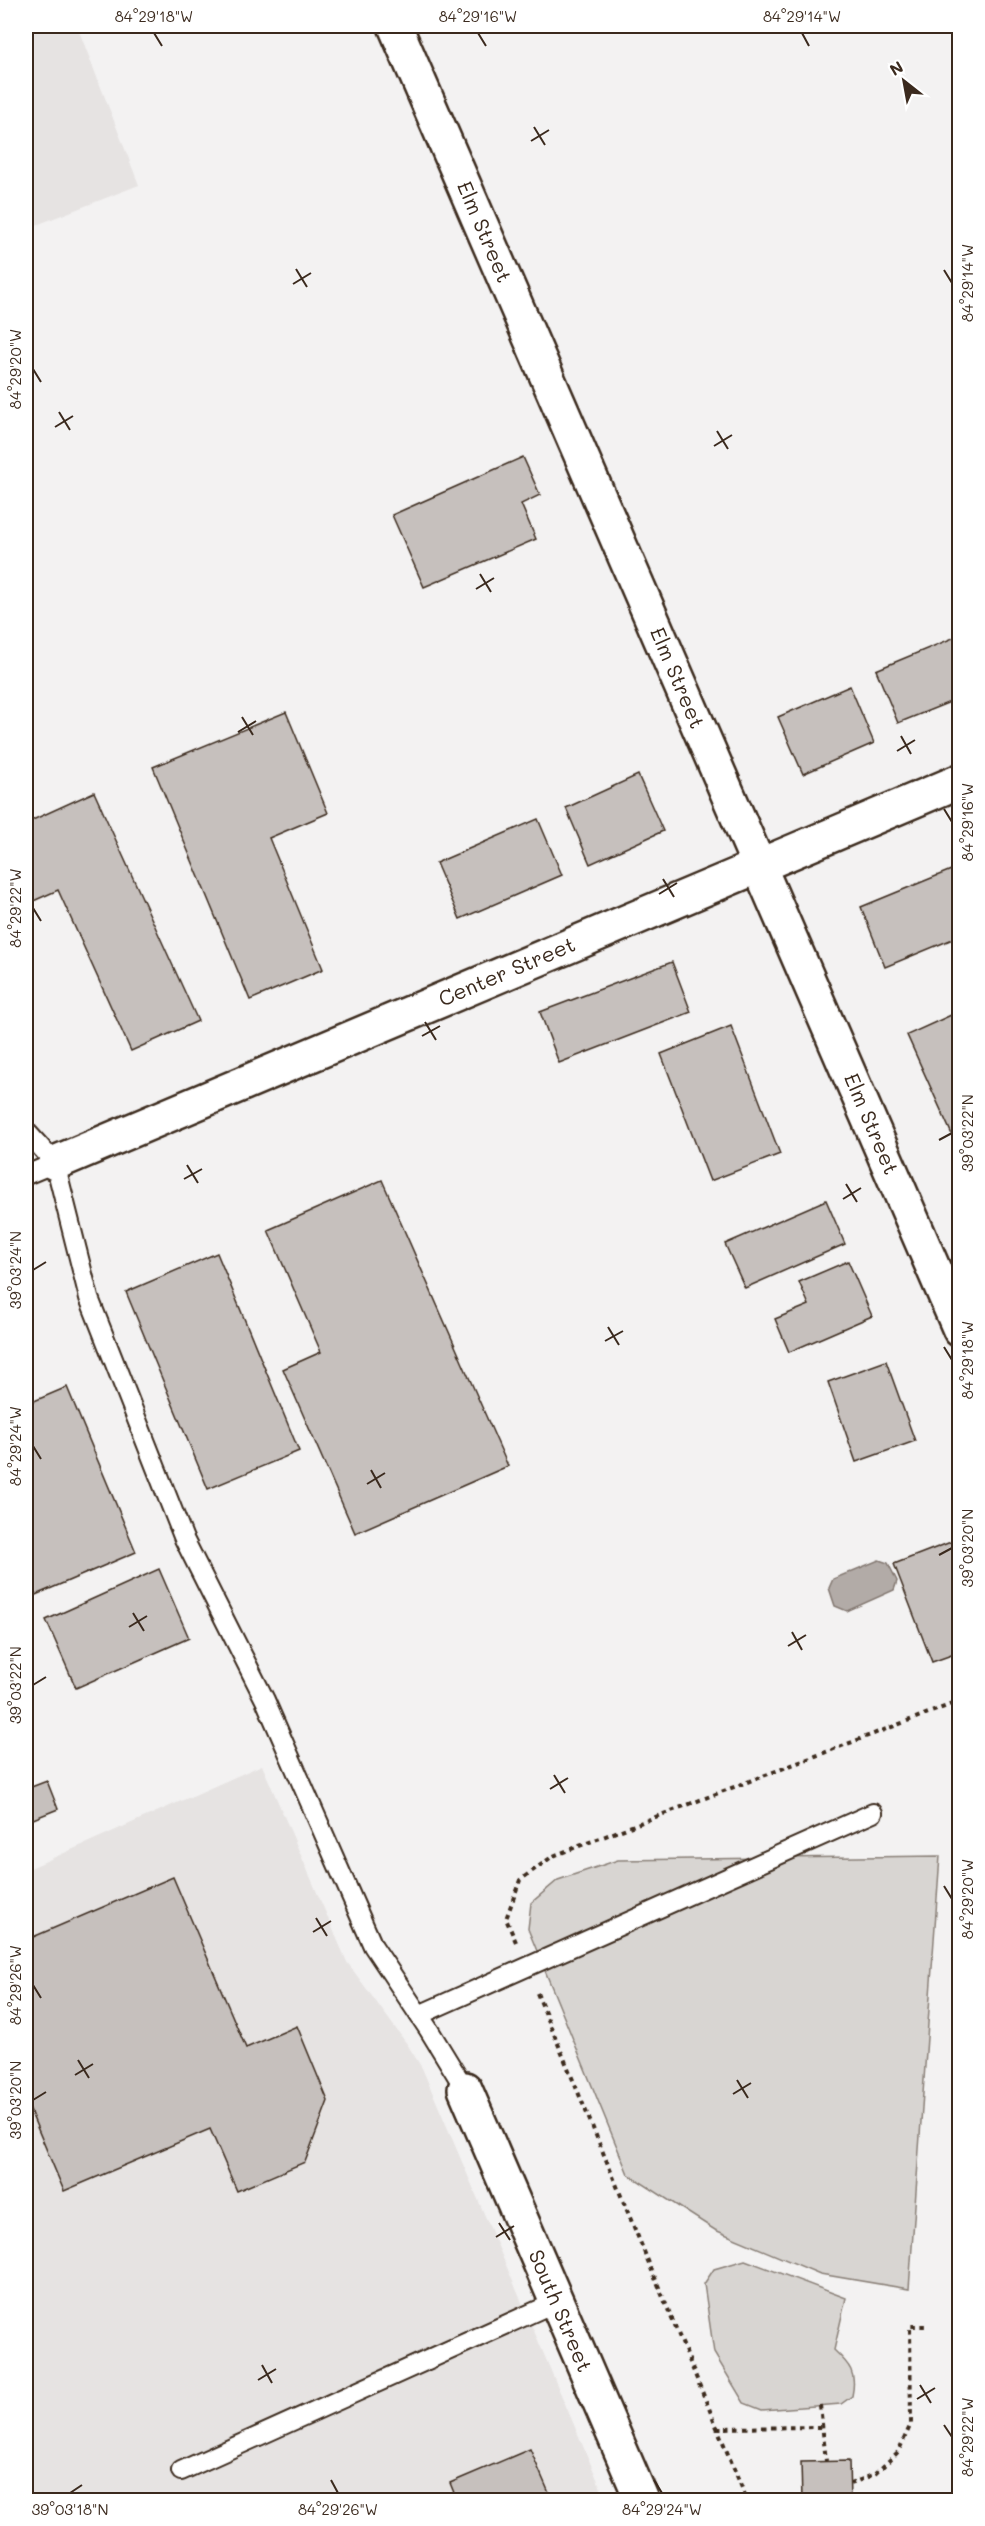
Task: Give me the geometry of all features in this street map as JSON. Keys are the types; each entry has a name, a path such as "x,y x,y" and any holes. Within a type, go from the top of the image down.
{"street":[{"name":"Elm Street","path":"396,26 960,1330"},
{"name":"Center Street","path":"40,1169 960,781"},
{"name":"South Street","path":"465,2089 642,2500"}],"lane":[{"path":"26,1131 184,1539 265,1700 373,1946 465,2089"},
{"path":"419,2016 873,1813"},
{"path":"181,2471 556,2302"}],"path":[{"path":"747,2500 506,1918 520,1880 553,1856 960,1701"},
{"path":"850,2484 875,2474 898,2452 911,2424 910,2326 926,2326"},
{"path":"820,2405 826,2461"},
{"path":"717,2428 822,2427"}],"shaded area":[{"path":"26,26 77,26 139,185 26,229"},
{"path":"879,1560 888,1563 897,1581 894,1590 847,1611 835,1606 829,1588 833,1579"},
{"path":"262,1765 347,1962 422,2068 606,2500 26,2500 26,1870"},
{"path":"940,1856 909,2289 820,2274 715,2230 628,2174 528,1929 531,1903 558,1880 618,1860"},
{"path":"745,2260 846,2298 834,2350 851,2370 854,2381 852,2396 841,2404 762,2410 744,2403 714,2353 704,2284 714,2269"}],"building":[{"path":"523,457 540,495 521,504 536,539 424,587 392,515"},
{"path":"960,635 960,698 898,723 876,670"},
{"path":"850,686 874,743 803,774 778,717"},
{"path":"286,712 328,813 269,838 323,969 250,1000 153,767"},
{"path":"638,775 663,831 590,864 566,808"},
{"path":"94,792 198,1021 131,1051 58,890 29,903 26,896 26,823"},
{"path":"538,819 562,875 460,919 436,863"},
{"path":"951,870 960,892 960,936 885,967 861,907"},
{"path":"672,962 691,1012 559,1063 540,1012"},
{"path":"960,1011 960,1137 954,1139 907,1035"},
{"path":"731,1026 780,1154 710,1181 661,1054"},
{"path":"382,1180 508,1466 355,1533 283,1369 321,1352 268,1230"},
{"path":"826,1200 845,1244 745,1288 725,1244"},
{"path":"217,1253 299,1451 208,1489 126,1292"},
{"path":"848,1261 872,1316 789,1352 775,1319 809,1305 799,1282"},
{"path":"886,1361 915,1441 856,1462 828,1382"},
{"path":"26,1387 32,1402 67,1387 136,1552 26,1599"},
{"path":"956,1540 960,1548 960,1652 932,1662 894,1564"},
{"path":"159,1569 189,1638 76,1688 46,1620"},
{"path":"47,1781 58,1809 26,1822 26,1789"},
{"path":"173,1877 246,2048 297,2026 328,2101 305,2162 237,2191 210,2129 64,2191 26,2101 26,1940"},
{"path":"530,2449 552,2500 457,2500 450,2483"},
{"path":"849,2461 850,2500 802,2500 801,2462"}]}
